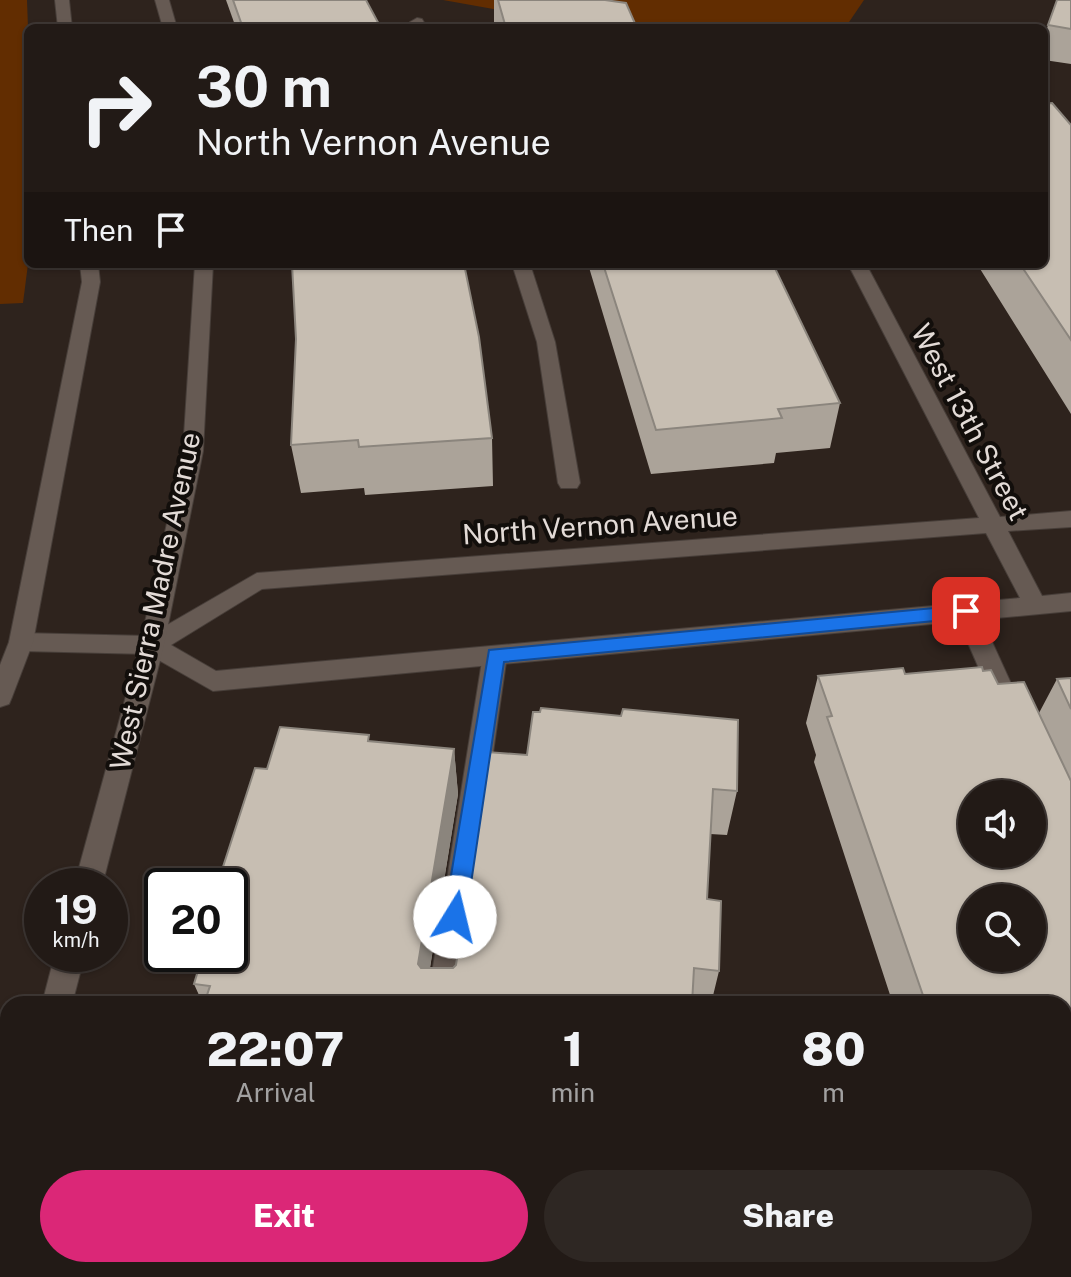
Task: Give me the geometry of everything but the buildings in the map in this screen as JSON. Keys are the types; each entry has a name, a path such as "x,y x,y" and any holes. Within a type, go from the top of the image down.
{"street":[{"path":"62,0 65,24"},
{"path":"162,0 169,24"},
{"path":"0,697 21,642 91,282 89,268"},
{"name":"West Sierra Madre Avenue","path":"93,868 152,645 193,451 204,268"},
{"path":"522,268 546,342 569,483"},
{"name":"West 13th Street","path":"859,268 1035,605"},
{"name":"North Vernon Avenue","path":"152,645 257,581 1071,519"},
{"path":"21,642 152,645 213,681 1071,602"},
{"path":"966,611 1021,735"},
{"path":"443,996 495,655"},
{"path":"59,996 65,972"}],"shaded area":[{"path":"0,0 27,0 28,24 24,24 24,268 27,268 23,303 0,304"},
{"path":"443,0 864,0 848,24 578,24"}],"route":[{"path":"455,917 495,655 966,611"}]}
